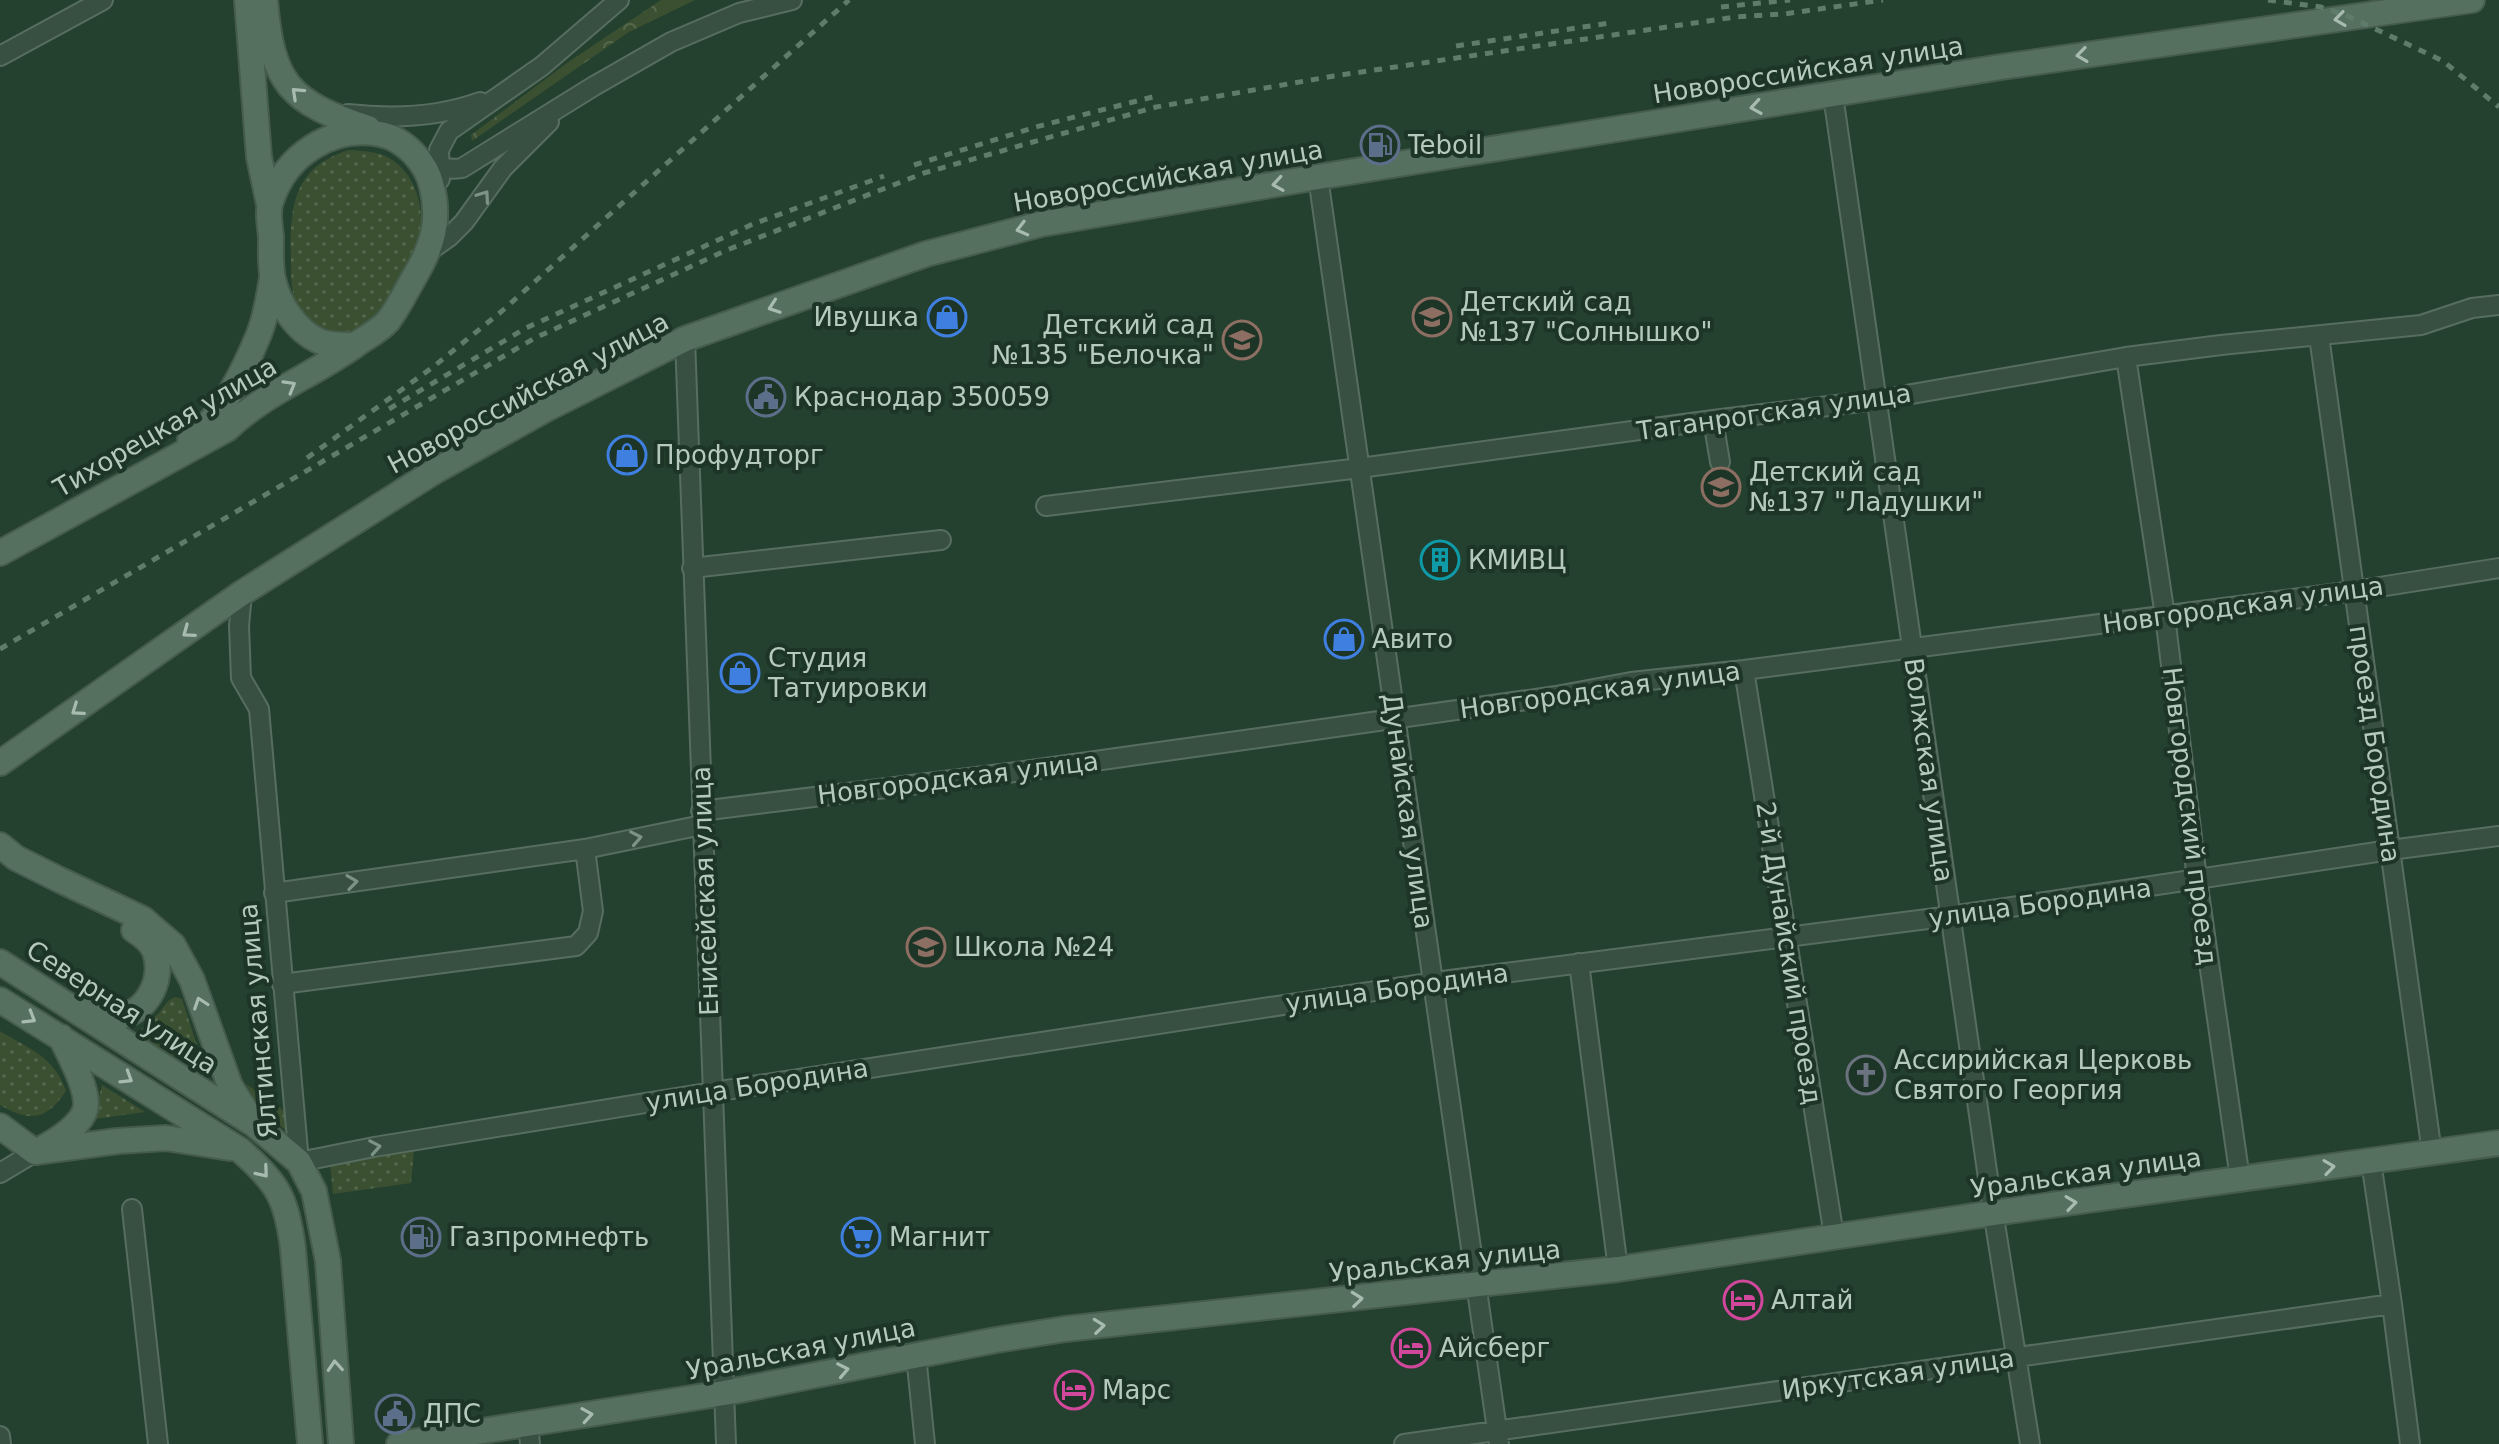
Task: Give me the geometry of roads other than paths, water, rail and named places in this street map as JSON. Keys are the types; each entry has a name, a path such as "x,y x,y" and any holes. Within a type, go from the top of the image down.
{"main road":[{"path":"247,0 259,157 269,204 272,278 289,313 304,332 327,344 355,345 388,320 432,241 436,203 429,163 392,137 300,98 277,66 270,45 265,0"},
{"name":"Новороссийская улица","path":"10,756 242,593 435,471 592,385 685,339 926,254 1041,224 1318,177 2016,65 2472,0"},
{"path":"269,204 285,172 307,149 335,136 362,132 392,137"},
{"name":"Тихорецкая улица","path":"0,541 197,435 234,386 253,348 267,308 272,278"},
{"name":"Тихорецкая улица","path":"0,553 227,429 245,412 355,345"},
{"path":"0,774 10,756"},
{"name":"Северная улица","path":"0,828 5,853 143,919 173,945 192,980 230,1086 255,1125"},
{"path":"60,880 144,936 155,951 158,979 148,1000 134,1012 113,1017 67,1004"},
{"name":"Северная улица","path":"0,962 255,1125 299,1162"},
{"path":"0,1000 240,1150 260,1167 282,1198 293,1249 310,1444"},
{"path":"35,1152 82,1117 86,1105 74,1064 61,1037"},
{"path":"0,1126 35,1152 166,1138 240,1150"},
{"name":"Уральская улица","path":"399,1444 529,1434 916,1355 1065,1329 1618,1269 2499,1143"},
{"name":"Ялтинская улица","path":"299,1162 314,1191 328,1261 341,1444"},
{"path":"307,1419 323,1444"}],"street":[{"path":"0,56 103,0"},
{"path":"619,0 542,66 449,131 429,163 450,170 472,163 671,42 739,13 792,0"},
{"name":"Волжская улица","path":"1833,95 1911,648 2030,1444"},
{"path":"392,137 498,96"},
{"path":"432,241 449,237 464,222 503,168 571,100"},
{"path":"325,111 410,116 476,104"},
{"name":"Дунайская улица","path":"1318,177 1498,1437"},
{"name":"Таганрогская улица","path":"1046,506 1877,400 2126,357 2421,325 2472,308 2499,305"},
{"name":"проезд Бородина","path":"2319,336 2432,1153"},
{"name":"Енисейская улица","path":"685,339 726,1444"},
{"name":"Новгородский проезд","path":"2126,357 2165,616 2197,879 2240,1179"},
{"path":"1713,420 1720,462"},
{"path":"692,568 941,540"},
{"name":"Новгородская улица","path":"274,893 585,849 702,818 1556,696 1631,682 2165,616 2499,568"},
{"name":"Ялтинская улица","path":"242,593 239,626 241,678 259,709 299,1162"},
{"name":"2-й Дунайский проезд","path":"1744,670 1834,1236"},
{"name":"улица Бородина","path":"299,1162 713,1092 1434,982 1951,916 2499,836"},
{"path":"282,984 576,946 588,933 593,911 585,849"},
{"path":"1579,963 1618,1269"},
{"path":"0,1173 35,1152"},
{"path":"2371,1161 2409,1444"},
{"path":"132,1209 158,1444"},
{"name":"Иркутская улица","path":"1404,1444 1498,1437 2392,1304"},
{"path":"916,1355 925,1444"},
{"path":"0,1436 1,1444"}],"railway":[{"path":"307,458 433,367 502,311 849,0"},
{"path":"1721,7 1790,0"},
{"path":"0,649 535,338 727,250 924,173 1156,107 1334,76 1735,17 1784,14 1883,0"},
{"path":"2268,0 2321,7 2350,17 2443,61 2499,107"},
{"path":"1456,46 1610,23"},
{"path":"914,165 1036,127 1160,95"},
{"path":"389,409 526,328 753,224 884,176"}],"place":[{"name":"Teboil","path":"1380,145"},
{"name":"Ивушка","path":"947,317"},
{"name":"Детский сад №137 \"Солнышко\"","path":"1432,317"},
{"name":"Детский сад №135 \"Белочка\"","path":"1242,340"},
{"name":"Краснодар 350059","path":"766,397"},
{"name":"Профудторг","path":"627,455"},
{"name":"Детский сад №137 \"Ладушки\"","path":"1721,487"},
{"name":"КМИВЦ","path":"1440,560"},
{"name":"Авито","path":"1344,639"},
{"name":"Студия Татуировки","path":"740,673"},
{"name":"Школа №24","path":"926,947"},
{"name":"Ассирийская Церковь Святого Георгия","path":"1866,1075"},
{"name":"Газпромнефть","path":"421,1237"},
{"name":"Магнит","path":"861,1237"},
{"name":"Алтай","path":"1743,1300"},
{"name":"Айсберг","path":"1411,1348"},
{"name":"Марс","path":"1074,1390"},
{"name":"ДПС","path":"395,1414"}]}
